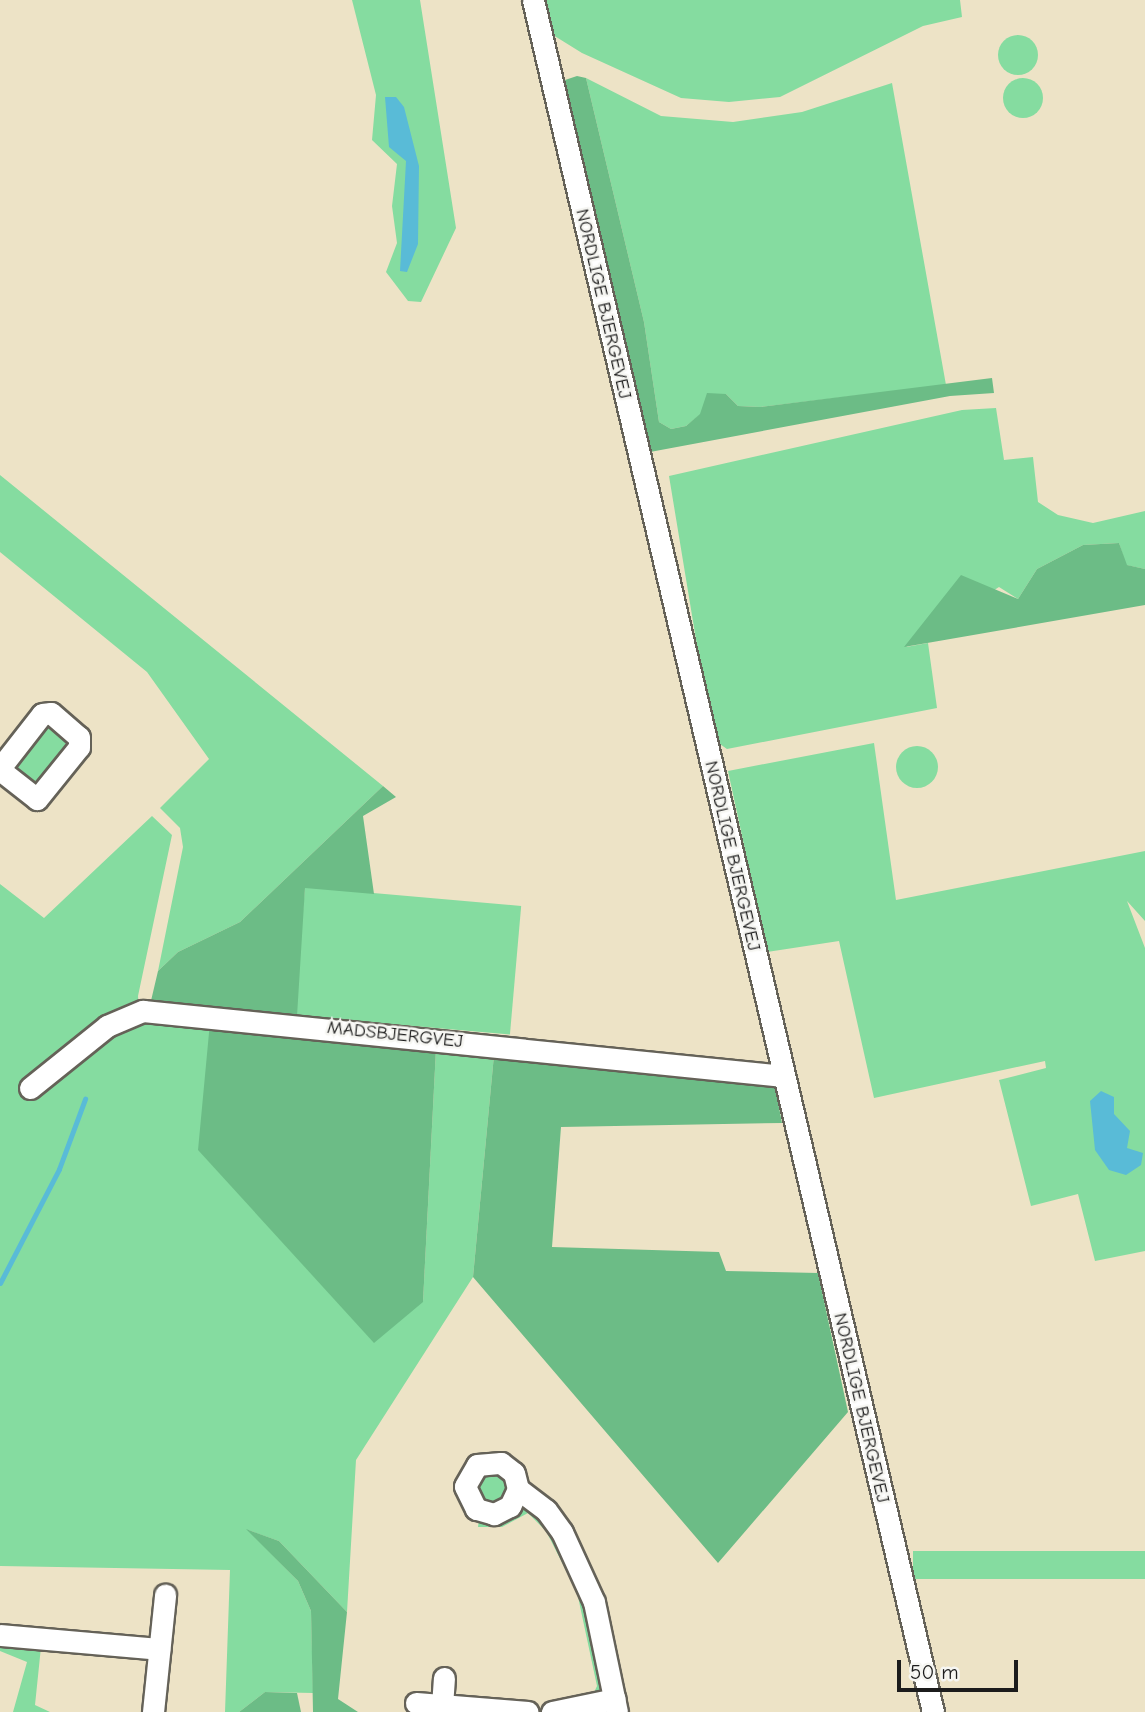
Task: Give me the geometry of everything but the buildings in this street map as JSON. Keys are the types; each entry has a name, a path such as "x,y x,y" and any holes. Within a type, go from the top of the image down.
{"street":[{"name":"NORDLIGE BJERGEVEJ","path":"533,0 933,1712"},
{"name":"MADSBJERGVEJ","path":"30,1088 107,1026 143,1011 784,1076"},
{"path":"518,1489 546,1510 580,1563 594,1602 616,1705 552,1712"},
{"path":"153,1712 165,1595"},
{"path":"0,1635 159,1649"},
{"path":"442,1706 444,1678"},
{"path":"416,1703 528,1712"}],"green space":[{"path":"352,0 420,0 456,228 421,302 408,301 386,272 397,243 392,206 397,164 372,140 376,95"},
{"path":"546,0 960,0 962,17 923,26 780,97 729,102 681,98 582,53 553,35"},
{"path":"1018,35 1026,36 1032,41 1037,47 1037,63 1032,69 1026,74 1018,75 1010,74 1004,69 999,63 998,55 999,47 1004,41 1010,36"},
{"path":"577,76 586,78 644,322 659,422 671,429 686,426 700,414 707,393 726,394 738,406 760,407 992,378 994,393 950,396 650,452 565,80"},
{"path":"586,78 661,116 733,122 802,112 892,83 946,385 760,407 738,406 726,394 686,426 671,429 659,422 644,322"},
{"path":"1023,78 1031,79 1037,84 1042,90 1042,106 1037,112 1031,117 1023,118 1015,117 1009,112 1004,106 1003,98 1004,90 1009,84 1015,79"},
{"path":"996,408 1004,460 1033,457 1038,502 1058,515 1093,523 1145,511 1145,569 1126,565 1119,543 1083,545 1037,569 1018,599 999,587 906,647 928,643 937,708 727,749 717,742 703,682 669,476 962,410"},
{"path":"0,475 383,786 240,922 178,952 158,971 183,847 180,828 160,808 209,759 147,672 0,552"},
{"path":"1119,543 1127,565 1145,569 1145,605 904,647 961,575 1018,599 1037,569 1083,545"},
{"path":"51,723 66,733 70,744 41,782 31,785 13,764"},
{"path":"874,743 896,900 1145,851 1145,921 1127,901 1145,948 1145,1251 1095,1261 1078,1194 1031,1206 999,1080 1046,1068 1045,1061 874,1098 839,941 767,952 728,771"},
{"path":"917,746 932,752 938,767 932,782 917,788 902,782 896,767 902,752"},
{"path":"383,786 396,797 363,816 374,894 305,888 297,1016 150,1005 158,971 178,952 240,922"},
{"path":"152,816 172,835 138,996 140,1019 210,1022 423,1302 436,1049 494,1055 473,1277 356,1460 347,1612 279,1541 248,1530 298,1581 311,1611 313,1693 265,1692 239,1712 225,1712 230,1570 0,1566 0,884 44,918"},
{"path":"305,887 521,906 510,1034 294,1016"},
{"path":"210,1022 436,1049 423,1302 374,1343 198,1150"},
{"path":"494,1055 775,1086 782,1123 561,1127 552,1247 719,1252 726,1271 818,1273 848,1412 718,1563 473,1277"},
{"path":"492,1469 507,1478 508,1497 486,1506 473,1481"},
{"path":"524,1508 542,1517 581,1584 604,1689 599,1696 592,1697 597,1686 577,1592 546,1531 528,1513 502,1527 478,1527 479,1520"},
{"path":"246,1529 279,1541 347,1612 338,1699 358,1712 313,1712 311,1611 298,1581"},
{"path":"913,1551 1145,1551 1145,1579 913,1579"},
{"path":"0,1644 41,1647 35,1705 50,1712 13,1712 27,1662 0,1651"},
{"path":"265,1692 297,1693 301,1712 239,1712"}],"water":[{"path":"385,97 396,97 404,107 419,166 418,244 407,272 400,271 406,161 389,147"},
{"path":"1101,1091 1114,1097 1114,1114 1130,1131 1127,1148 1143,1153 1141,1165 1126,1175 1109,1170 1095,1150 1090,1101"}],"waterway":[{"path":"0,1283 59,1169 85,1099"}]}
